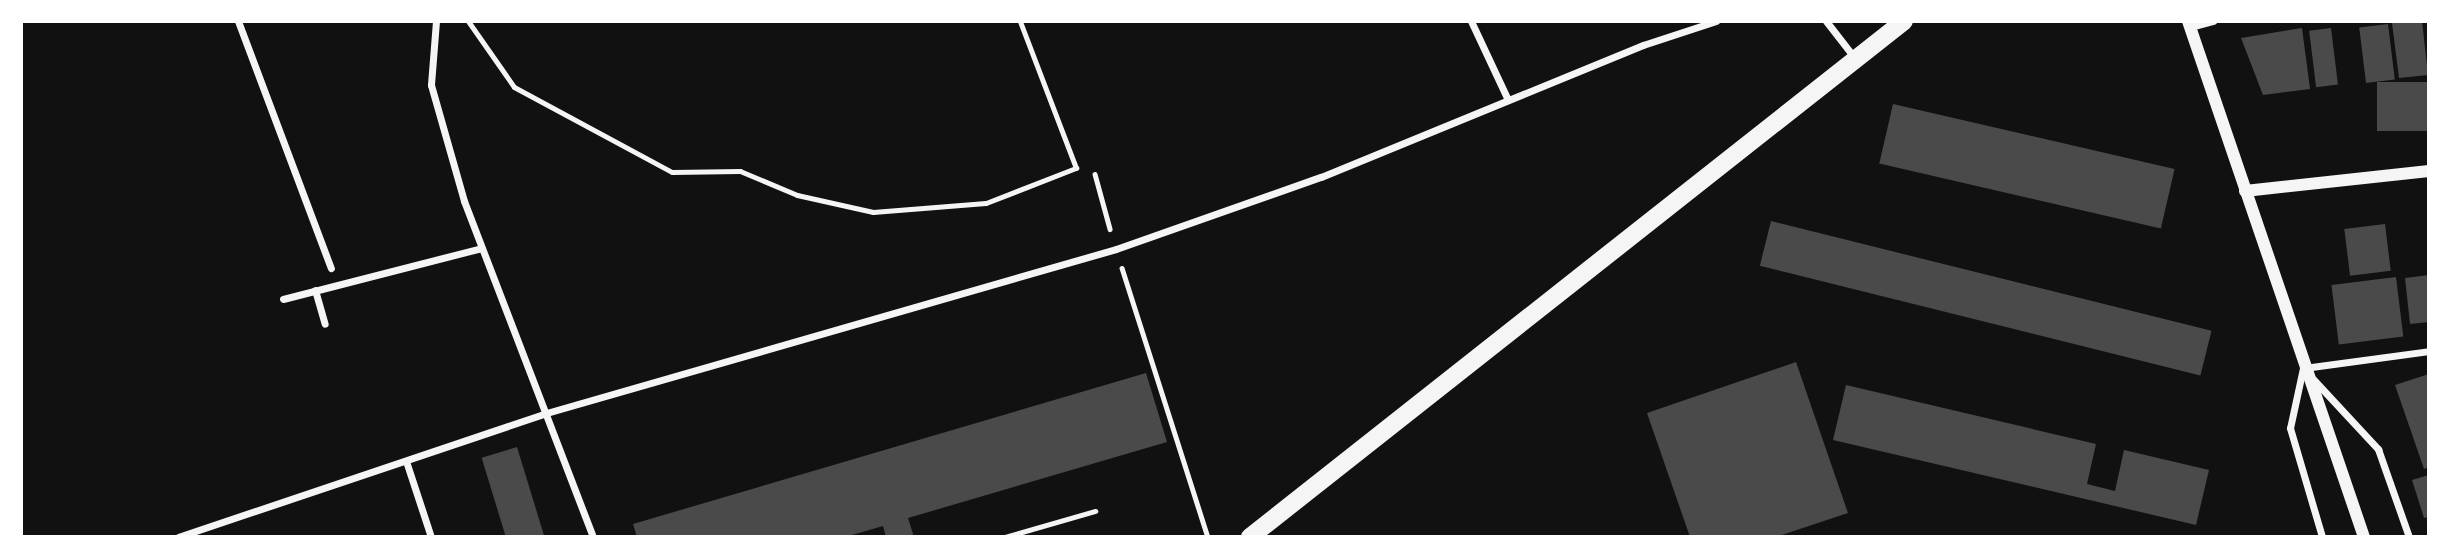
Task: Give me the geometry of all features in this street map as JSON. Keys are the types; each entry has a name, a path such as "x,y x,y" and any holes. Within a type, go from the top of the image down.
{"main road":[{"path":"1250,537 1728,162 1854,57 1904,21"}],"street":[{"path":"238,21 331,268"},
{"path":"436,21 431,85 482,248 543,414 569,464 593,537"},
{"path":"1471,21 1508,100"},
{"path":"178,537 543,414 1116,248 1321,177 1643,44 1716,21"},
{"path":"1826,21 1854,57"},
{"path":"2213,21 2189,24 2303,368 2364,537"},
{"path":"2245,191 2429,171"},
{"path":"283,299 482,248"},
{"path":"315,290 325,324"},
{"path":"2303,368 2429,351"},
{"path":"2303,368 2290,428 2322,537"},
{"path":"2303,368 2378,449 2409,537"},
{"path":"406,461 431,537"}],"lane":[{"path":"468,21 514,88 672,172 740,171 797,195 873,212 986,203 1076,168 1020,21"},
{"path":"1005,537 1095,511"},
{"path":"1030,530 1033,537"}],"path":[{"path":"1076,168 1093,169 1208,537"}],"building":[{"path":"2422,21 2428,75 2399,78 2392,23"},
{"path":"2388,24 2395,80 2366,83 2359,28"},
{"path":"2302,28 2310,89 2263,95 2241,38"},
{"path":"2331,28 2338,85 2316,87 2309,31"},
{"path":"2377,82 2429,82 2429,131 2377,131"},
{"path":"1893,104 2175,169 2161,228 1879,163"},
{"path":"1771,221 2212,331 2200,375 1760,266"},
{"path":"2385,224 2391,271 2350,276 2344,229"},
{"path":"2429,275 2429,322 2410,324 2405,278"},
{"path":"2396,277 2403,337 2339,344 2331,285"},
{"path":"1796,362 1848,513 1776,537 1690,537 1647,413"},
{"path":"1146,373 1167,442 908,518 914,537 886,537 883,526 845,537 637,537 633,524"},
{"path":"2429,374 2429,467 2424,469 2395,385"},
{"path":"1846,385 2096,444 2087,484 2115,491 2124,450 2209,470 2196,525 1833,440"},
{"path":"517,447 544,537 506,537 482,458"},
{"path":"2429,475 2429,517 2424,518 2412,480"}]}
